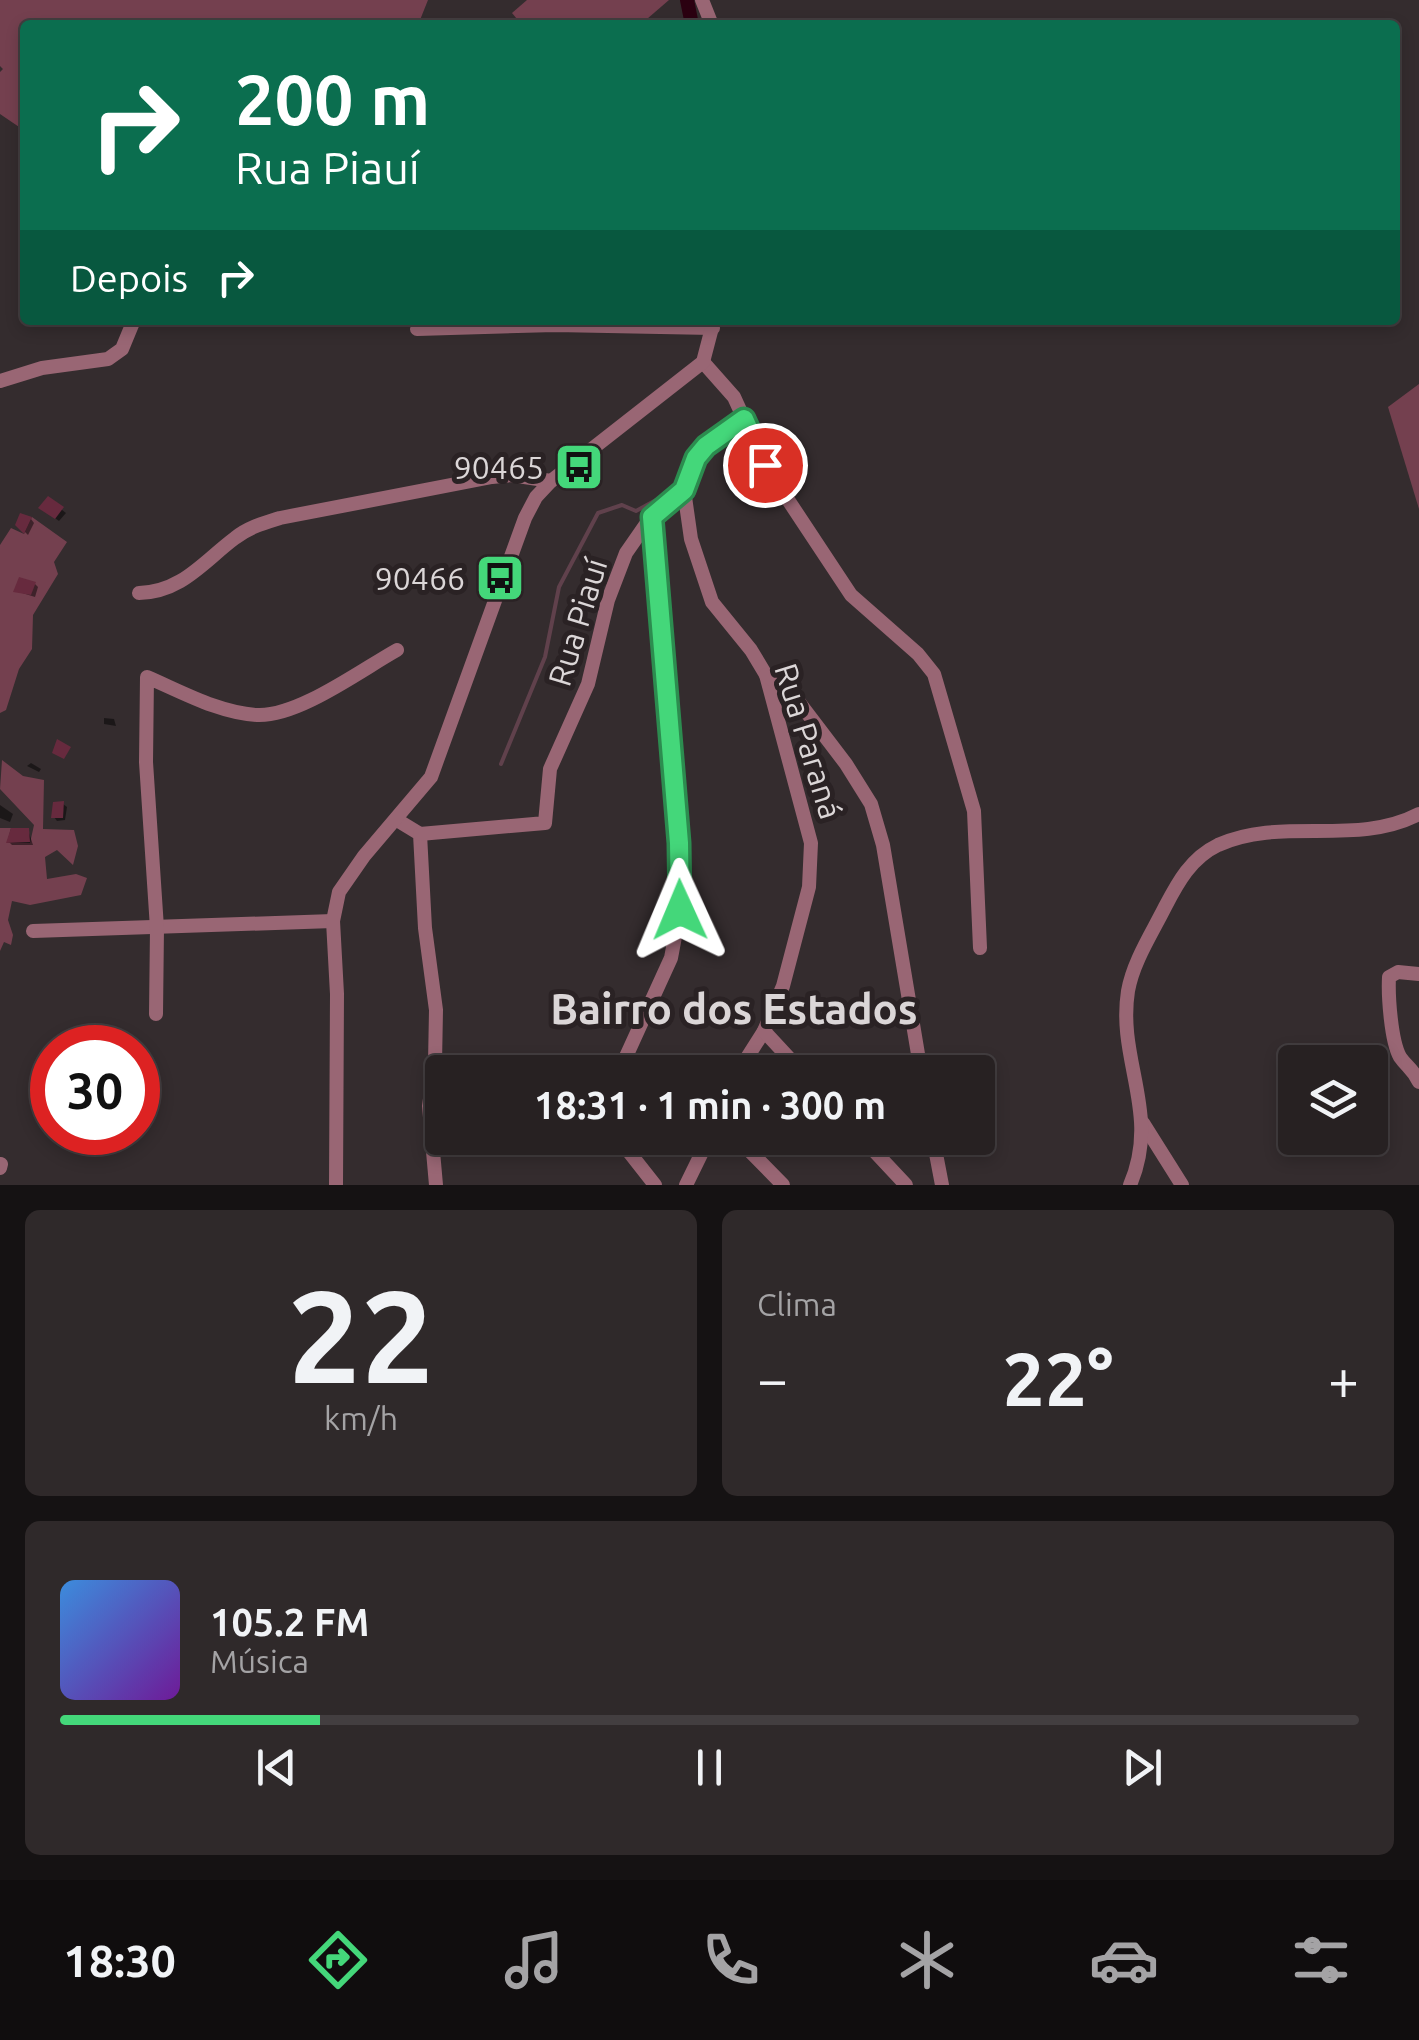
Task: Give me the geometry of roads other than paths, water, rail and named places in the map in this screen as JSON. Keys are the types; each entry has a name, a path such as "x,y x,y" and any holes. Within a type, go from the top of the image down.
{"street":[{"path":"0,381 42,368 108,359 122,349 132,325"},
{"path":"418,329 555,325"},
{"path":"336,1185 333,921 339,892 348,876 424,787 440,757 536,497 551,481 703,362 714,325"},
{"path":"703,362 734,397 776,484 851,595 918,654 934,674 974,810 980,948"},
{"name":"Rua Piauí","path":"420,834 545,824 550,769 588,684 608,600 626,553 652,517 684,490 696,458 706,446 744,419"},
{"path":"140,593 156,593 175,585 195,574 236,537 280,518 511,474 551,481"},
{"name":"Rua Paraná","path":"684,490 691,540 712,602 766,675 804,811 811,866 783,986 764,1032 749,1055"},
{"path":"627,1055 671,958 680,910 679,843 652,517"},
{"path":"156,1014 157,928 146,762 147,677 222,708 262,716 298,705 396,650"},
{"path":"766,675 802,705 870,804 883,845 918,1055"},
{"path":"1130,1185 1141,1152 1144,1123 1126,1024 1128,988 1186,870 1216,846 1241,837 1273,832 1370,831 1403,823 1419,814"},
{"path":"397,820 420,834 425,928 436,1010 429,1106 436,1185"},
{"path":"33,931 333,921"},
{"path":"1419,974 1398,972 1389,977 1388,999 1400,1056 1413,1068 1419,1082"},
{"path":"764,1032 786,1055"},
{"path":"1144,1123 1182,1185"},
{"path":"632,1155 656,1185"},
{"path":"686,1185 701,1155"},
{"path":"754,1155 783,1185"},
{"path":"878,1155 906,1185"},
{"path":"936,1155 942,1185"}],"waterway":[{"path":"687,0 691,20"},
{"path":"501,764 545,657 559,587 598,513 622,505 636,511 667,494 681,480"}],"place":[{"name":"90465","path":"579,467"},
{"name":"90466","path":"500,578"}],"district":[{"name":"Bairro dos Estados","path":"734,1008"}]}
